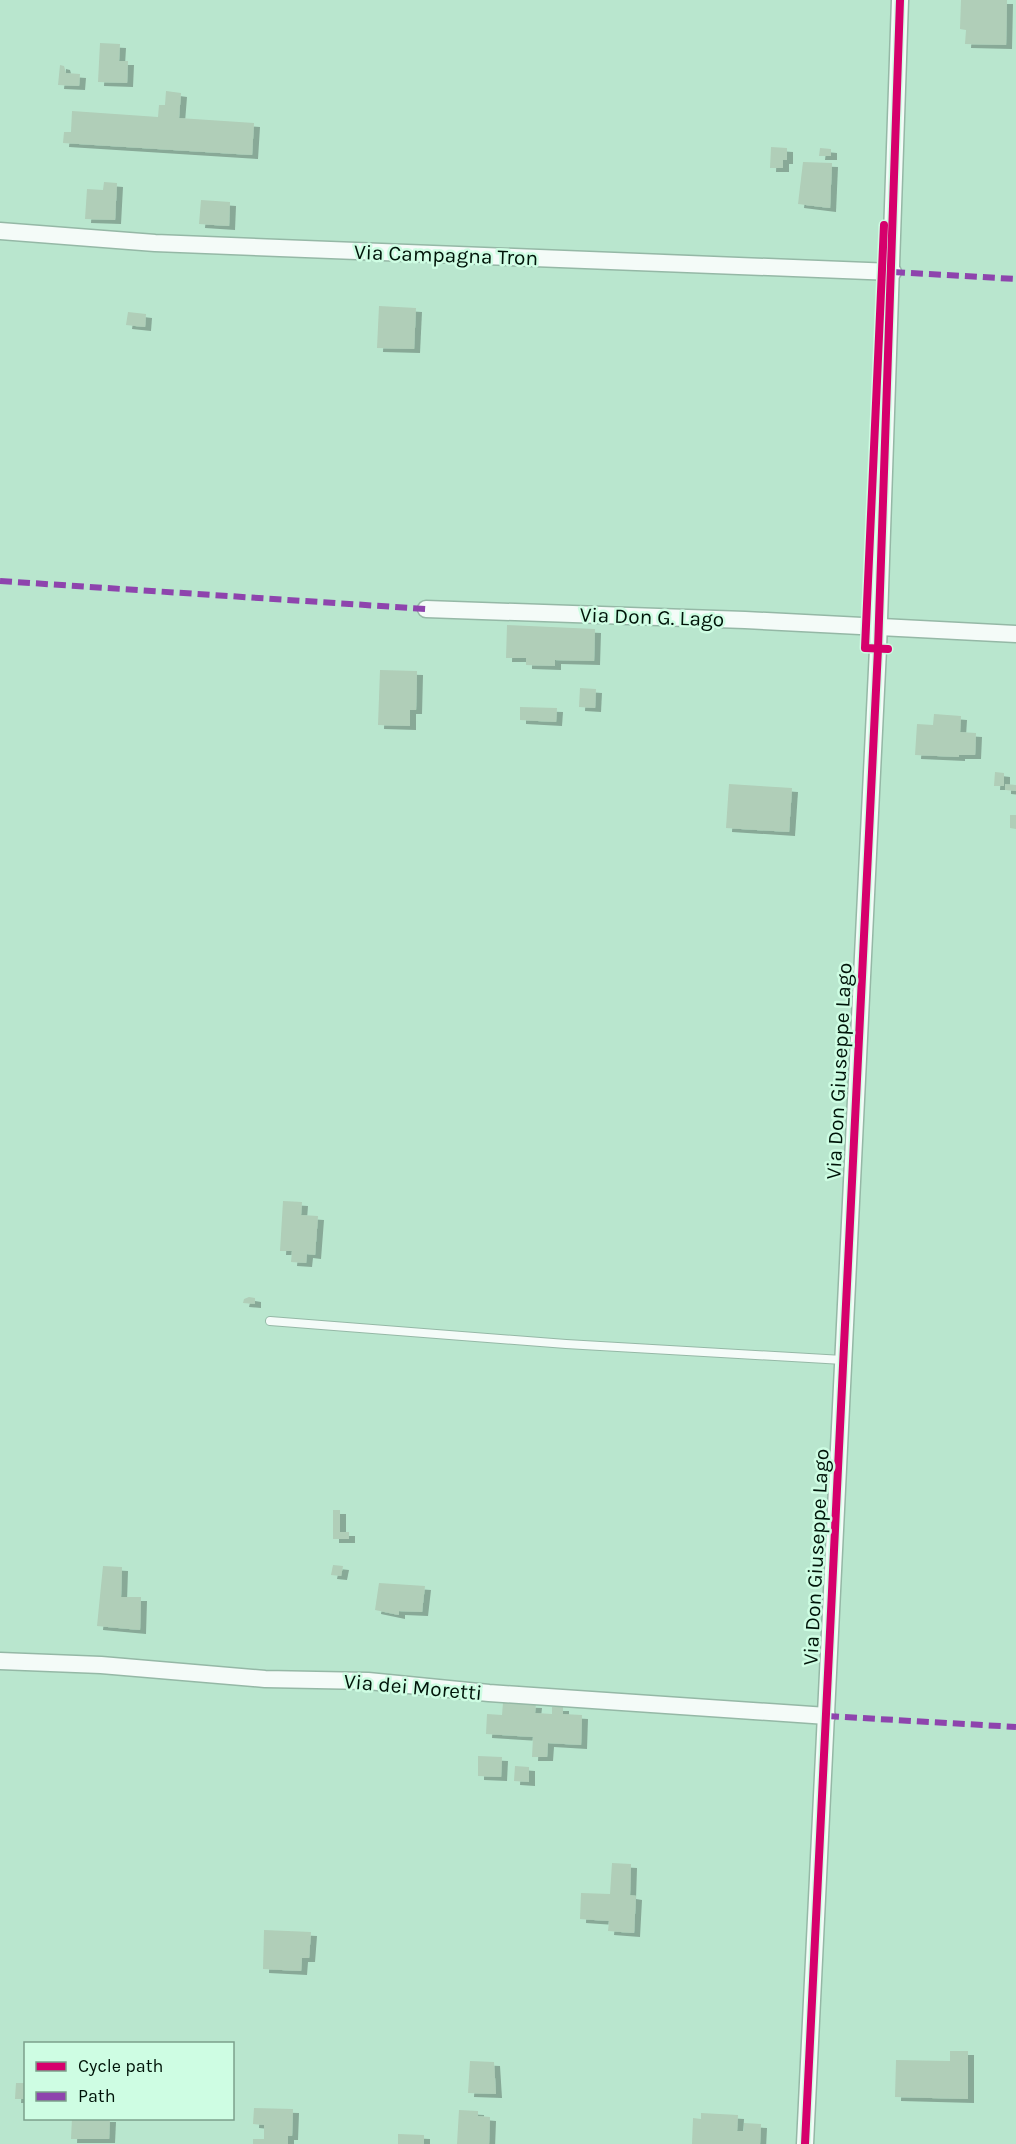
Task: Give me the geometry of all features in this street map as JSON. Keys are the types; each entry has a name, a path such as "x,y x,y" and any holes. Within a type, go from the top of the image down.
{"street":[{"name":"Via Don Giuseppe Lago","path":"805,2144 878,628 900,0"},
{"name":"Via Campagna Tron","path":"0,231 155,243 892,272"},
{"name":"Via Don G. Lago","path":"426,609 745,620 1016,634"},
{"name":"Via dei Moretti","path":"0,1661 101,1665 265,1679 368,1682 489,1693 827,1716"}],"lane":[{"path":"270,1321 566,1344 843,1360"}],"building":[{"path":"961,0 1007,0 1006,45 965,44 966,30 960,29"},
{"path":"100,43 120,44 119,61 128,61 127,83 98,82"},
{"path":"60,65 64,66 66,73 80,74 79,86 58,85"},
{"path":"166,91 181,93 179,118 254,123 252,155 63,143 64,132 71,132 72,111 158,117 159,105 165,105"},
{"path":"771,147 787,148 787,160 783,160 783,168 770,168"},
{"path":"820,148 831,149 831,156 819,156"},
{"path":"803,162 832,163 830,208 798,204"},
{"path":"104,182 117,183 115,220 85,219 87,189 103,190"},
{"path":"201,200 230,202 229,226 199,224"},
{"path":"379,306 416,308 414,349 377,348"},
{"path":"128,312 146,314 145,327 126,325"},
{"path":"507,625 595,629 594,661 555,660 555,666 526,665 526,658 506,658"},
{"path":"380,670 417,671 416,710 410,710 410,726 378,725"},
{"path":"580,688 596,689 595,708 579,707"},
{"path":"520,707 557,708 556,722 520,720"},
{"path":"934,714 961,716 960,732 976,733 975,755 959,755 959,757 915,755 917,724 933,725"},
{"path":"995,772 1004,773 1004,786 994,786"},
{"path":"729,784 792,788 789,832 726,828"},
{"path":"1005,784 1016,785 1016,791 1005,790"},
{"path":"1010,815 1016,815 1016,829 1010,828"},
{"path":"283,1201 302,1202 301,1215 318,1216 315,1255 307,1254 306,1263 291,1262 292,1251 280,1251"},
{"path":"255,1298 255,1304 243,1303 244,1299"},
{"path":"333,1510 340,1510 340,1532 349,1532 349,1539 333,1539"},
{"path":"333,1565 343,1566 341,1576 331,1575"},
{"path":"103,1566 122,1567 121,1597 141,1597 140,1630 97,1626"},
{"path":"379,1583 425,1586 422,1612 399,1611 399,1615 375,1610"},
{"path":"503,1703 536,1704 535,1713 552,1714 552,1707 563,1707 563,1714 582,1715 581,1745 548,1743 547,1757 532,1757 533,1737 486,1734 487,1714 502,1715"},
{"path":"478,1756 502,1757 501,1777 478,1776"},
{"path":"515,1766 529,1767 529,1782 514,1781"},
{"path":"612,1863 631,1864 630,1895 636,1896 634,1933 608,1931 609,1921 580,1919 581,1893 610,1894"},
{"path":"264,1930 311,1932 309,1958 302,1958 301,1971 263,1969"},
{"path":"950,2051 968,2051 968,2099 895,2097 896,2060 950,2061"},
{"path":"470,2061 494,2062 496,2094 468,2093"},
{"path":"16,2083 24,2083 24,2099 15,2099"},
{"path":"254,2108 293,2109 292,2136 288,2136 288,2144 253,2144 253,2139 264,2139 264,2125 253,2124"},
{"path":"459,2110 478,2111 478,2116 490,2117 489,2144 457,2144"},
{"path":"701,2113 738,2115 737,2131 744,2131 744,2123 761,2124 760,2144 692,2144 693,2118 701,2119"},
{"path":"72,2120 110,2120 109,2139 71,2139"},
{"path":"398,2134 424,2135 424,2144 398,2144"}],"marked path":[{"path":"893,272 1016,279"},
{"path":"0,581 426,609"},
{"path":"827,1716 1016,1727"}],"cycle path":[{"path":"805,2144 878,649 900,0"},
{"path":"884,225 865,648 888,649"}]}
